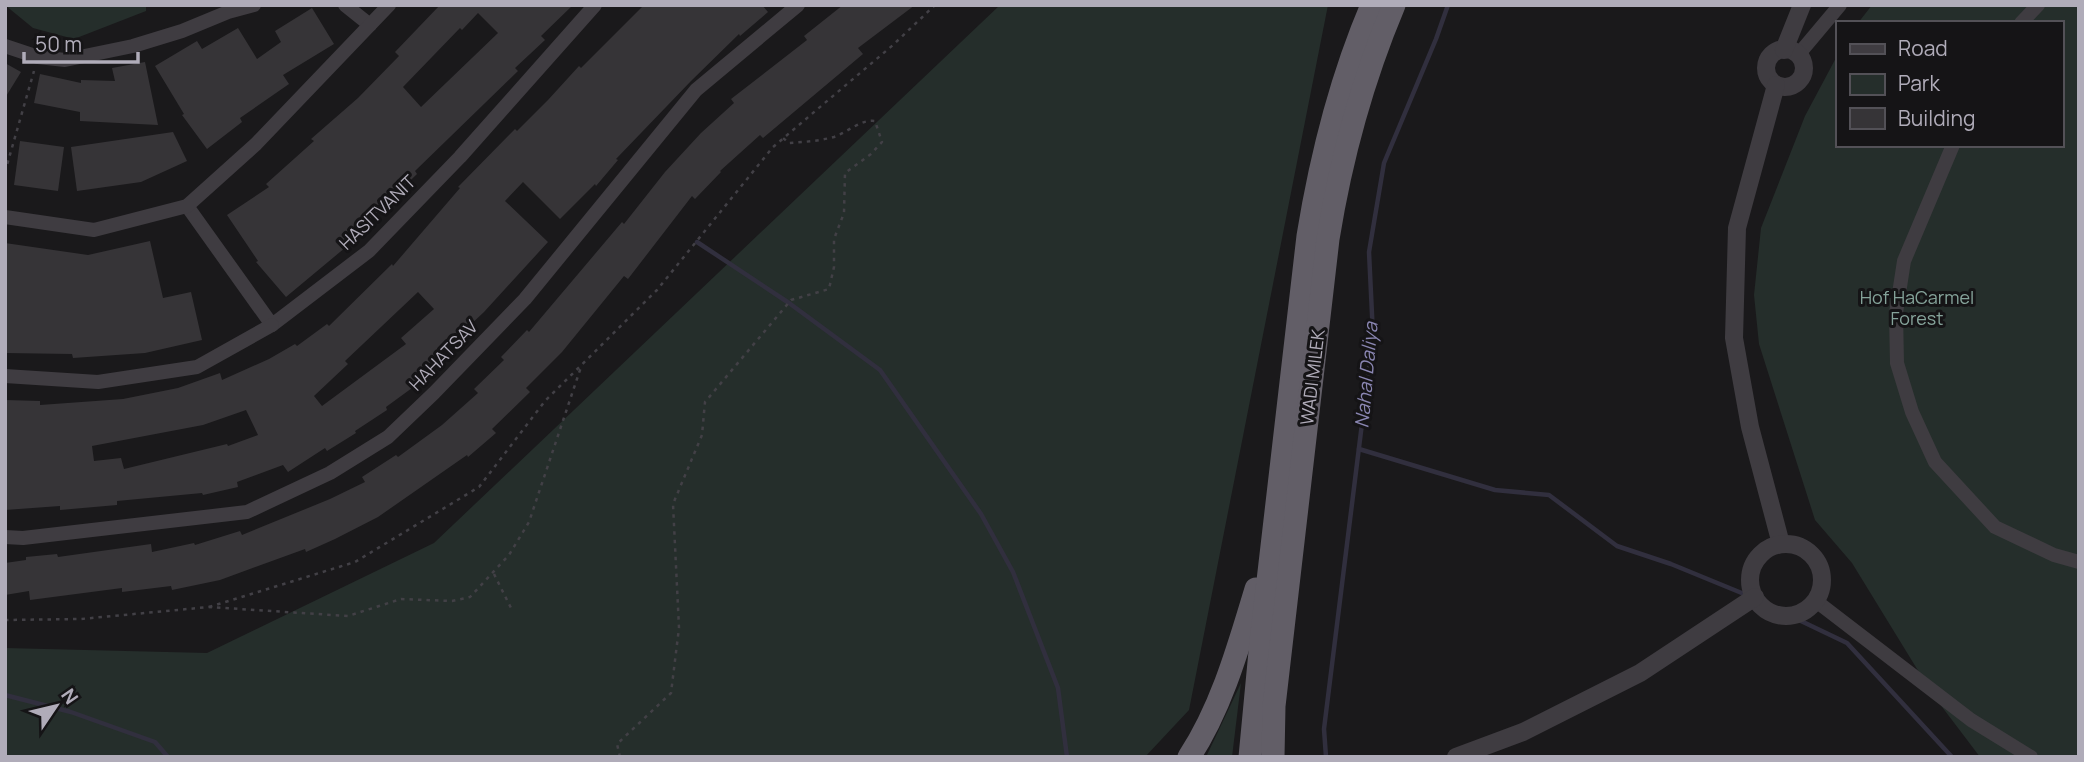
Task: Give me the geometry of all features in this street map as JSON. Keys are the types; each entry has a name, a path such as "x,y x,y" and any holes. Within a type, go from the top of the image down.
{"highway":[{"name":"WADI MILEK","path":"1250,757 1308,236 1317,182 1341,89 1372,5"},
{"name":"WADI MILEK","path":"1273,757 1274,706 1328,239 1348,137 1375,51 1394,5"},
{"path":"1189,757 1221,692 1245,627 1256,588 1282,462"}],"street":[{"path":"5,46 38,57 65,60 133,46 182,31 228,9 254,5"},
{"path":"345,5 370,25"},
{"path":"5,217 94,230 187,206 256,144 389,5"},
{"name":"HASITVANIT","path":"272,325 369,251 460,157 595,5"},
{"name":"HAHATSAV","path":"5,537 23,538 247,512 330,473 387,438 525,299 695,90 798,5"},
{"path":"1791,52 1802,5"},
{"path":"1791,52 1803,66 1801,77 1787,87 1776,85 1768,76 1766,64 1773,54 1791,52 1840,5"},
{"path":"2023,21 2038,5"},
{"path":"1776,85 1737,228 1734,338 1750,427 1781,544"},
{"path":"1952,147 1904,261 1896,313 1897,363 1912,412 1935,462 1995,527 2054,555 2079,562"},
{"path":"5,376 98,382 197,367 272,325 187,206"},
{"path":"1781,544 1805,548 1814,556 1820,567 1821,590 1816,601 1807,610 1796,615 1784,616 1763,607 1751,587 1754,564 1770,547 1781,544"},
{"path":"1455,757 1523,732 1640,673 1755,597"},
{"path":"1816,601 1971,720 2031,757"}],"path":[{"path":"209,607 355,562 478,487 545,401 657,290 783,138 893,46 935,5"},
{"path":"5,172 38,57"},
{"path":"620,757 617,744 671,692 679,628 673,503 702,435 705,402 791,300 829,289 834,267 834,239 844,213 845,173 871,154 882,142 875,121 868,120 836,136 809,142 789,143 783,138"},
{"path":"5,620 81,619 209,607 348,617 401,599 452,601 470,597 509,555 529,522 582,365"},
{"path":"494,574 513,612"}],"green space":[{"path":"5,5 146,5 146,11 74,39 33,28"},
{"path":"1000,5 1328,5 1189,710 1145,757 5,757 5,648 207,653 434,543"},
{"name":"Hof HaCarmel Forest","path":"1872,5 2079,5 2079,757 1980,757 1933,695 1852,563 1815,520 1759,344 1754,295 1761,228 1805,116 1836,58 1836,147 2063,147 2063,21 1860,21"},
{"path":"1241,683 1232,757 1206,757"}],"building":[{"path":"440,5 573,5 541,36 545,40 515,68 518,71 415,171 417,174 350,239 352,242 286,297 256,262 258,261 227,215 269,187 266,184 314,141 311,139 358,98 399,56 395,52","holes":["478,13 498,33 421,107 403,87"]},
{"path":"644,5 762,5 768,12 740,36 739,34 691,81 616,159 618,160 596,186 595,184 560,219 523,182 505,201 548,242 484,312 419,373 423,380 386,407 387,410 355,431 356,433 327,451 325,448 288,472 283,465 237,482 238,487 203,495 117,501 117,505 60,510 60,506 5,510 5,400 40,401 40,405 123,399 178,388 220,373 222,380 295,344 297,346 327,324 329,326 392,264 393,266 460,188 458,187 548,100 579,66 581,68","holes":["418,292 434,309 401,338 406,344 322,406 314,396 348,364 345,361","246,410 258,435 228,446 227,444 124,469 121,458 94,461 92,446 203,425"]},
{"path":"843,5 915,5 858,48 863,54 763,138 760,135 720,171 695,199 692,196 628,279 624,276 562,352 526,388 530,392 492,429 496,433 468,457 467,455 378,517 335,539 306,552 305,549 220,580 172,590 171,586 122,592 122,588 30,600 29,591 5,595 5,563 26,560 26,557 57,554 58,557 151,544 152,552 194,543 195,545 240,531 242,535 365,482 362,477 396,455 398,457 442,425 478,393 474,389 504,360 501,357 527,330 529,332 622,222 624,224 665,172 701,133 734,103 731,99 807,40 804,36"},
{"path":"312,8 334,44 283,75 289,84 240,118 242,122 207,149 182,115 184,114 155,66 197,41 202,49 238,28 257,59 281,42 275,31"},
{"path":"145,62 158,125 80,121 80,112 34,103 40,74 81,83 81,80 115,81 112,68"},
{"path":"5,63 21,72 5,98"},
{"path":"173,132 187,161 141,182 77,191 71,147"},
{"path":"20,141 64,147 58,191 14,185"},
{"path":"150,241 163,298 191,292 202,340 145,353 73,358 72,354 5,353 5,243 88,255"}],"waterway":[{"name":"Nahal Daliya","path":"1326,757 1324,729 1373,335 1369,252 1384,163 1448,5"},
{"path":"697,242 789,303 880,370 981,514 1013,572 1058,688 1067,757"},
{"path":"1359,449 1495,490 1549,495 1617,546 1671,564 1749,596"},
{"path":"1757,600 1847,643 1952,757"},
{"path":"5,695 71,712 155,742 168,757"}]}
